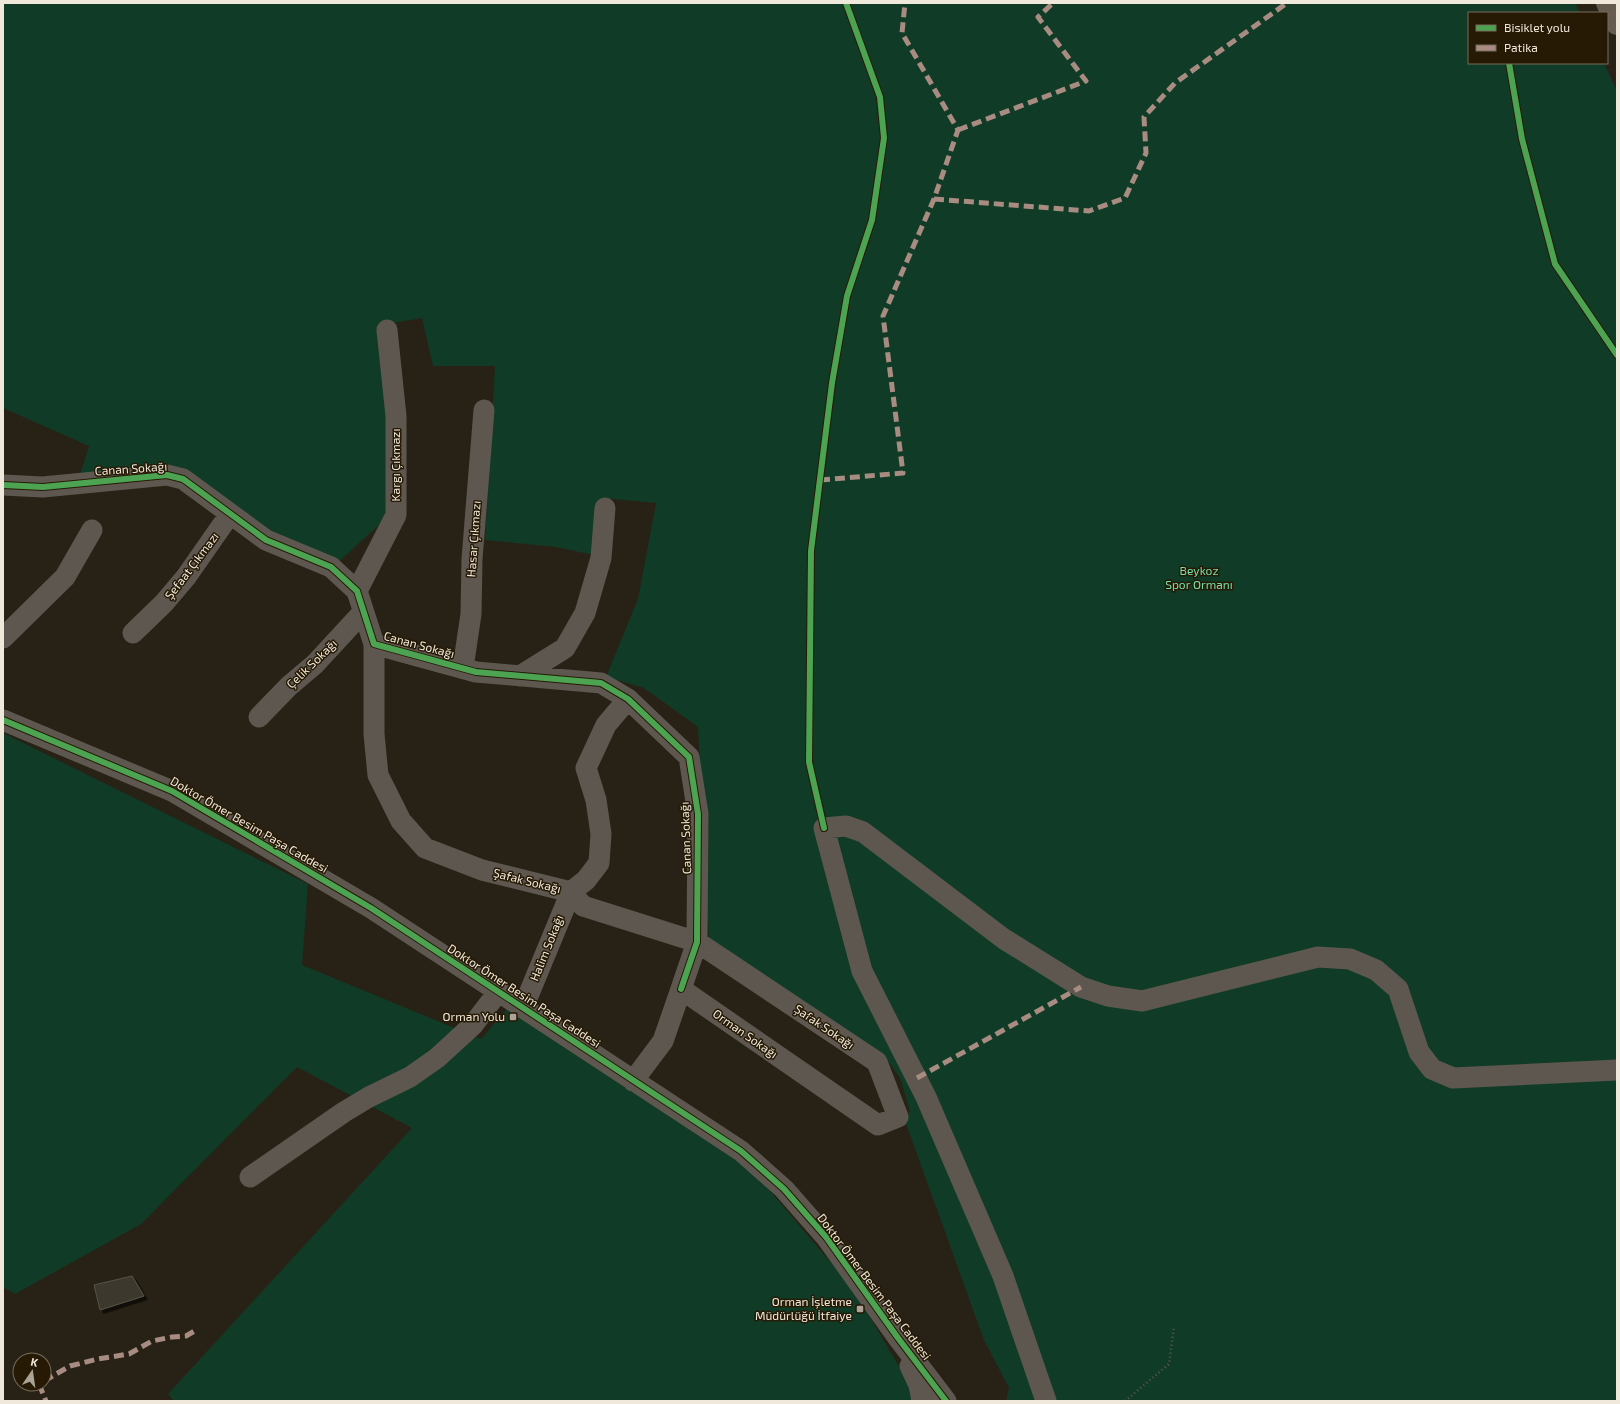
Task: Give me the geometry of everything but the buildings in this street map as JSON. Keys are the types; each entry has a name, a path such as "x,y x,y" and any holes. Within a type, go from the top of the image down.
{"highway":[{"path":"1607,3 1617,24"}],"street":[{"name":"Kargı Çıkmazı","path":"357,591 396,515 396,416 387,330"},
{"name":"Hasar Çıkmazı","path":"463,668 471,614 472,559 484,410"},
{"name":"Canan Sokağı","path":"3,485 43,487 167,475 183,479 266,540 331,567 357,591 374,644 476,672 601,683 628,699 689,757 698,814 697,942 680,989"},
{"path":"520,676 566,648 585,613 601,558 605,508"},
{"name":"Şefaat Çıkmazı","path":"133,633 164,603 186,577 230,514"},
{"path":"3,638 65,577 92,530"},
{"name":"Çelik Sokağı","path":"259,717 289,686 315,664 364,612"},
{"name":"Şafak Sokağı","path":"374,644 374,734 378,775 401,822 424,848 482,870 571,892 583,906 697,942 877,1062 898,1117"},
{"name":"Halim Sokağı","path":"523,1008 571,892 586,880 599,864 601,834 596,800 586,768 606,725 628,699"},
{"name":"Doktor Ömer Besim Paşa Caddesi","path":"3,720 172,791 371,908 741,1151 784,1190 826,1236 898,1338 946,1401"},
{"path":"1046,1401 997,1262 926,1097 862,971 824,828 846,826 863,832 1004,939 1082,987 1108,996 1142,1001 1318,957 1350,959 1376,970 1398,989 1419,1052 1432,1069 1453,1078 1617,1070"},
{"path":"633,1080 663,1041 680,989"},
{"name":"Orman Sokağı","path":"680,989 878,1126 898,1117"},
{"path":"250,1177 344,1112 410,1077 437,1058 473,1025 498,992"},
{"path":"898,1338 919,1385 922,1401"}],"path":[{"path":"1125,1401 1169,1364 1174,1326"}],"green space":[{"name":"Beykoz Spor Ormanı","path":"3,3 1575,3 1580,12 1468,12 1468,64 1604,64 1617,91 1617,1401 1006,1401 1009,1388 984,1340 905,1121 910,1111 900,1078 884,1055 709,941 698,727 644,688 606,677 638,599 656,503 603,498 594,555 556,547 485,540 495,366 433,366 422,318 380,325 392,513 335,565 269,537 180,471 80,475 89,446 3,408"},
{"path":"3,733 308,884 302,965 481,1039 512,1003 753,1171 854,1290 911,1387 911,1401 174,1401 168,1394 412,1128 297,1067 141,1224 15,1294 3,1287"}],"marked path":[{"path":"820,480 903,473 883,316 934,199 958,130 902,33 905,3"},
{"path":"958,130 1086,81 1038,17 1053,3"},
{"path":"934,199 1089,211 1125,198 1146,153 1144,117 1175,83 1287,3"},
{"path":"917,1078 1081,987"},
{"path":"52,1376 70,1366 98,1359 129,1354 152,1341 186,1336 198,1329"},
{"path":"42,1392 46,1401"}],"cycle path":[{"path":"824,828 809,762 811,551 832,383 847,296 872,220 884,138 880,97 846,3"},
{"path":"1509,64 1522,139 1555,264 1617,355"},
{"path":"3,485 43,487 167,475 183,479 266,540 331,567 357,591 374,644 476,672 601,683 628,699 689,757 698,814 697,942 681,989"},
{"path":"3,720 172,791 371,908 741,1151 784,1189 826,1237 898,1338 946,1401"}],"place":[{"name":"Orman Yolu","path":"513,1017"},
{"name":"Orman İşletme Müdürlüğü İtfaiye","path":"860,1309"}]}
